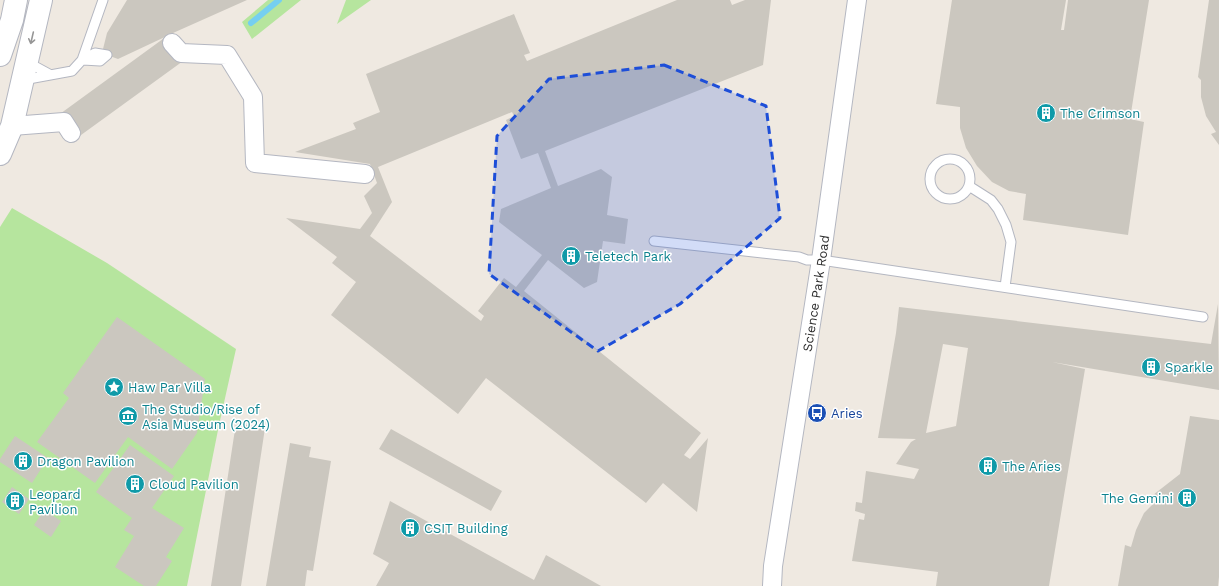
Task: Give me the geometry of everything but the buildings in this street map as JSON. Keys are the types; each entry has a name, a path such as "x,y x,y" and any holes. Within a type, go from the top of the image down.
{"main road":[{"path":"0,55 12,20 16,0"},
{"path":"0,154 12,126 41,0"}],"street":[{"name":"Science Park Road","path":"772,586 773,566 821,260 857,0"},
{"path":"172,43 181,53 227,55 253,96 255,163 365,174"},
{"path":"12,126 64,122 71,133"}],"lane":[{"path":"25,71 51,75 72,71 82,60 103,0"},
{"path":"25,71 51,75"},
{"path":"951,159 960,162 967,168 970,177 969,186 964,194 955,199 946,199 937,194 932,186 931,176 934,168 946,160 951,159"},
{"path":"969,186 991,200 998,209 1006,225 1011,242 1005,287"},
{"path":"654,241 808,260 821,260 1203,317"}],"highlighted area":[{"path":"664,65 766,106 780,218 680,304 598,351 489,274 497,136 549,79"}],"green space":[{"path":"268,0 301,0 252,39 242,22"},
{"path":"346,0 371,0 337,24"},
{"name":"Haw Par Villa","path":"12,208 107,263 236,349 219,425 187,586 0,586 0,227"}],"waterway":[{"path":"251,23 279,0"}],"place":[{"name":"The Crimson","path":"1046,113"},
{"name":"Teletech Park","path":"571,256"},
{"name":"Sparkle","path":"1151,367"},
{"name":"Haw Par Villa","path":"114,387"},
{"name":"Aries","path":"817,413"},
{"name":"The Studio/Rise of Asia Museum (2024)","path":"128,416"},
{"name":"Dragon Pavilion","path":"23,461"},
{"name":"The Aries","path":"988,466"},
{"name":"Cloud Pavilion","path":"135,484"},
{"name":"The Gemini","path":"1187,498"},
{"name":"Leopard Pavilion","path":"15,501"},
{"name":"CSIT Building","path":"410,528"}]}
